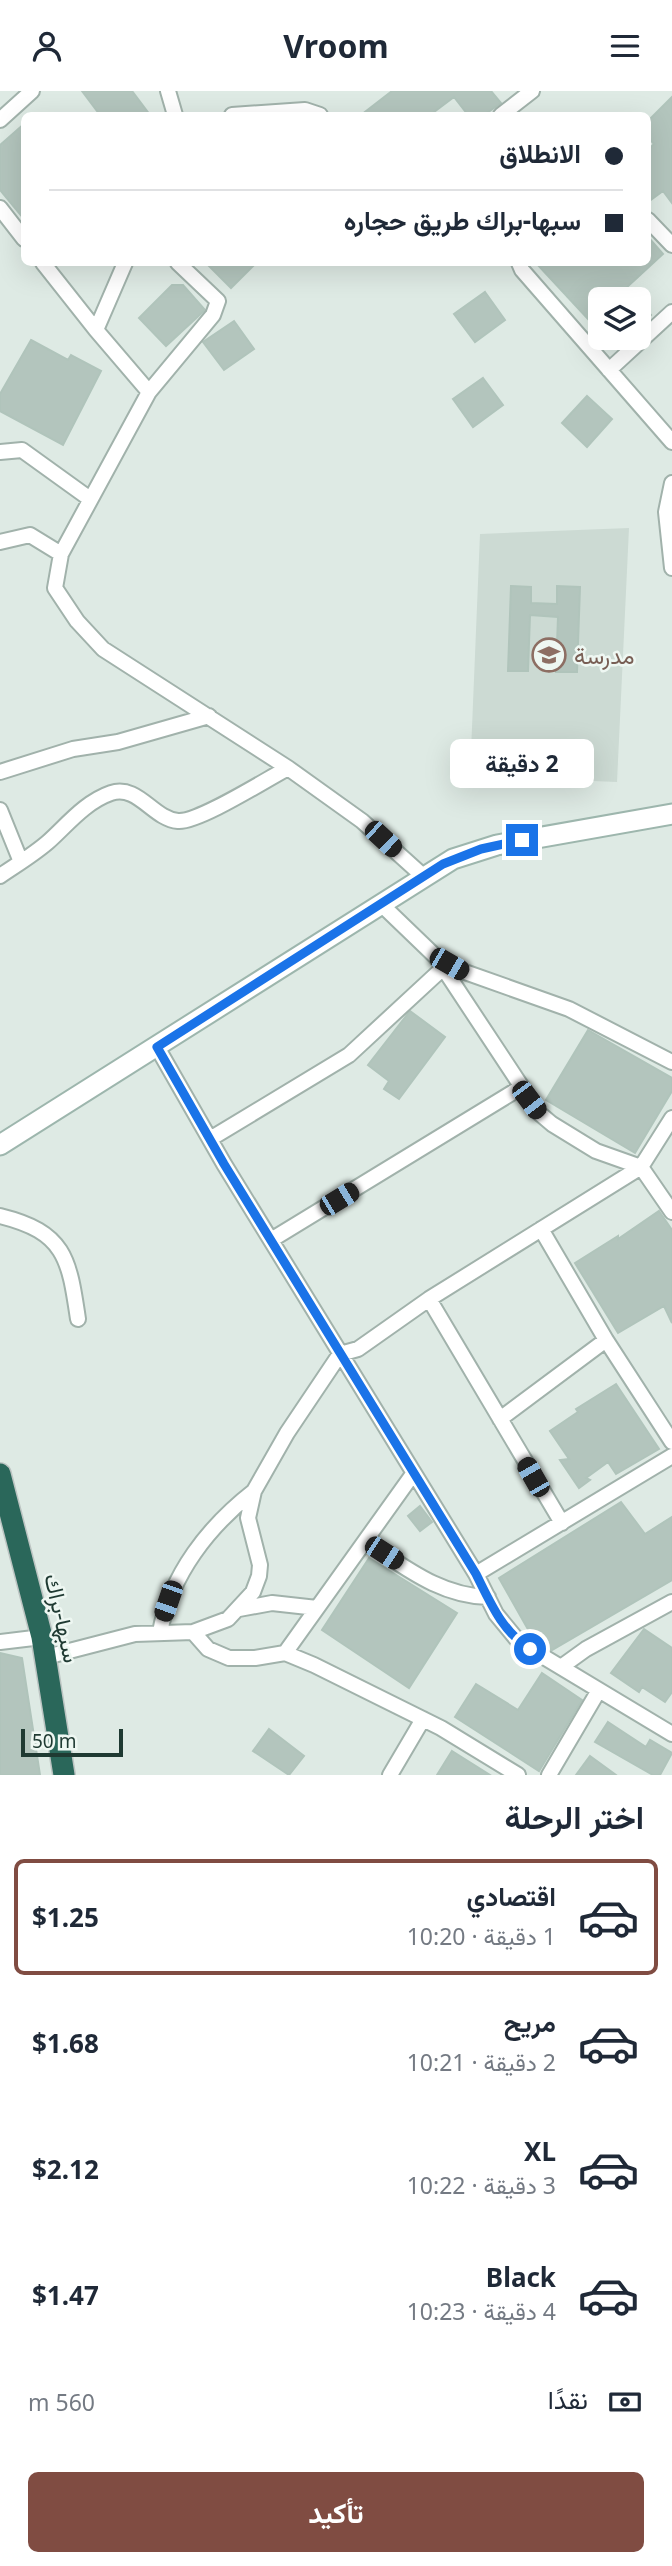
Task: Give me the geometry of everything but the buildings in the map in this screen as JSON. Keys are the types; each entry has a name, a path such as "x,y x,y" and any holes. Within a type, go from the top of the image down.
{"highway":[{"name":"سبها-براك","path":"0,1474 44,1647 64,1775"}],"main road":[{"path":"0,1145 382,905 423,876 464,854 497,845 672,814"}],"street":[{"path":"0,120 32,91"},
{"path":"169,91 174,112"},
{"path":"505,112 532,91"},
{"path":"276,112 311,112"},
{"path":"0,208 21,235"},
{"path":"651,223 672,245"},
{"path":"45,266 149,392"},
{"path":"96,330 124,266"},
{"path":"181,266 218,301 213,315 149,392 61,554 55,588 77,621 103,649 288,768 362,821 423,876"},
{"path":"520,266 672,442"},
{"path":"609,370 672,312"},
{"path":"0,452 22,450 90,499"},
{"path":"672,483 666,512 672,568"},
{"path":"0,542 30,535 61,554"},
{"path":"0,772 73,749 118,742 209,716"},
{"path":"0,876 22,862 74,816 112,793 132,794 164,817 178,821 217,806 288,768"},
{"path":"0,810 22,862"},
{"path":"382,905 439,963 487,1031 538,1113 570,1137 596,1151 642,1167 672,1212"},
{"path":"439,963 569,1009 672,1062"},
{"path":"210,1139 349,1055 439,963"},
{"path":"157,1047 510,1634 672,1734"},
{"path":"271,1240 520,1088"},
{"path":"0,1642 44,1647 160,1632 193,1632 221,1623 253,1592 259,1576 258,1557 248,1518 254,1490 286,1433 340,1354 358,1349 429,1299 642,1167 672,1118"},
{"path":"0,1216 32,1224 55,1244 69,1268 78,1319"},
{"path":"541,1229 606,1340 672,1442"},
{"path":"429,1299 562,1523"},
{"path":"500,1419 606,1340"},
{"path":"476,1574 672,1456"},
{"path":"285,1653 413,1474"},
{"path":"160,1632 168,1601 192,1557 227,1512 254,1490"},
{"path":"366,1542 433,1585 461,1595 488,1597"},
{"path":"561,1667 586,1649 672,1602"},
{"path":"238,1609 272,1603 317,1608"},
{"path":"193,1632 208,1649 229,1658 256,1658 285,1653 423,1719 519,1775"},
{"path":"549,1775 599,1690"},
{"path":"390,1775 423,1719"}],"shaded area":[{"name":"مدرسة","path":"629,528 617,782 470,776 480,534"}],"place":[{"name":"مدرسة","path":"549,655"}],"route":[{"path":"522,840 464,854 443,864 325,942 157,1047 224,1164 476,1574 496,1615 510,1634 530,1649"}]}
